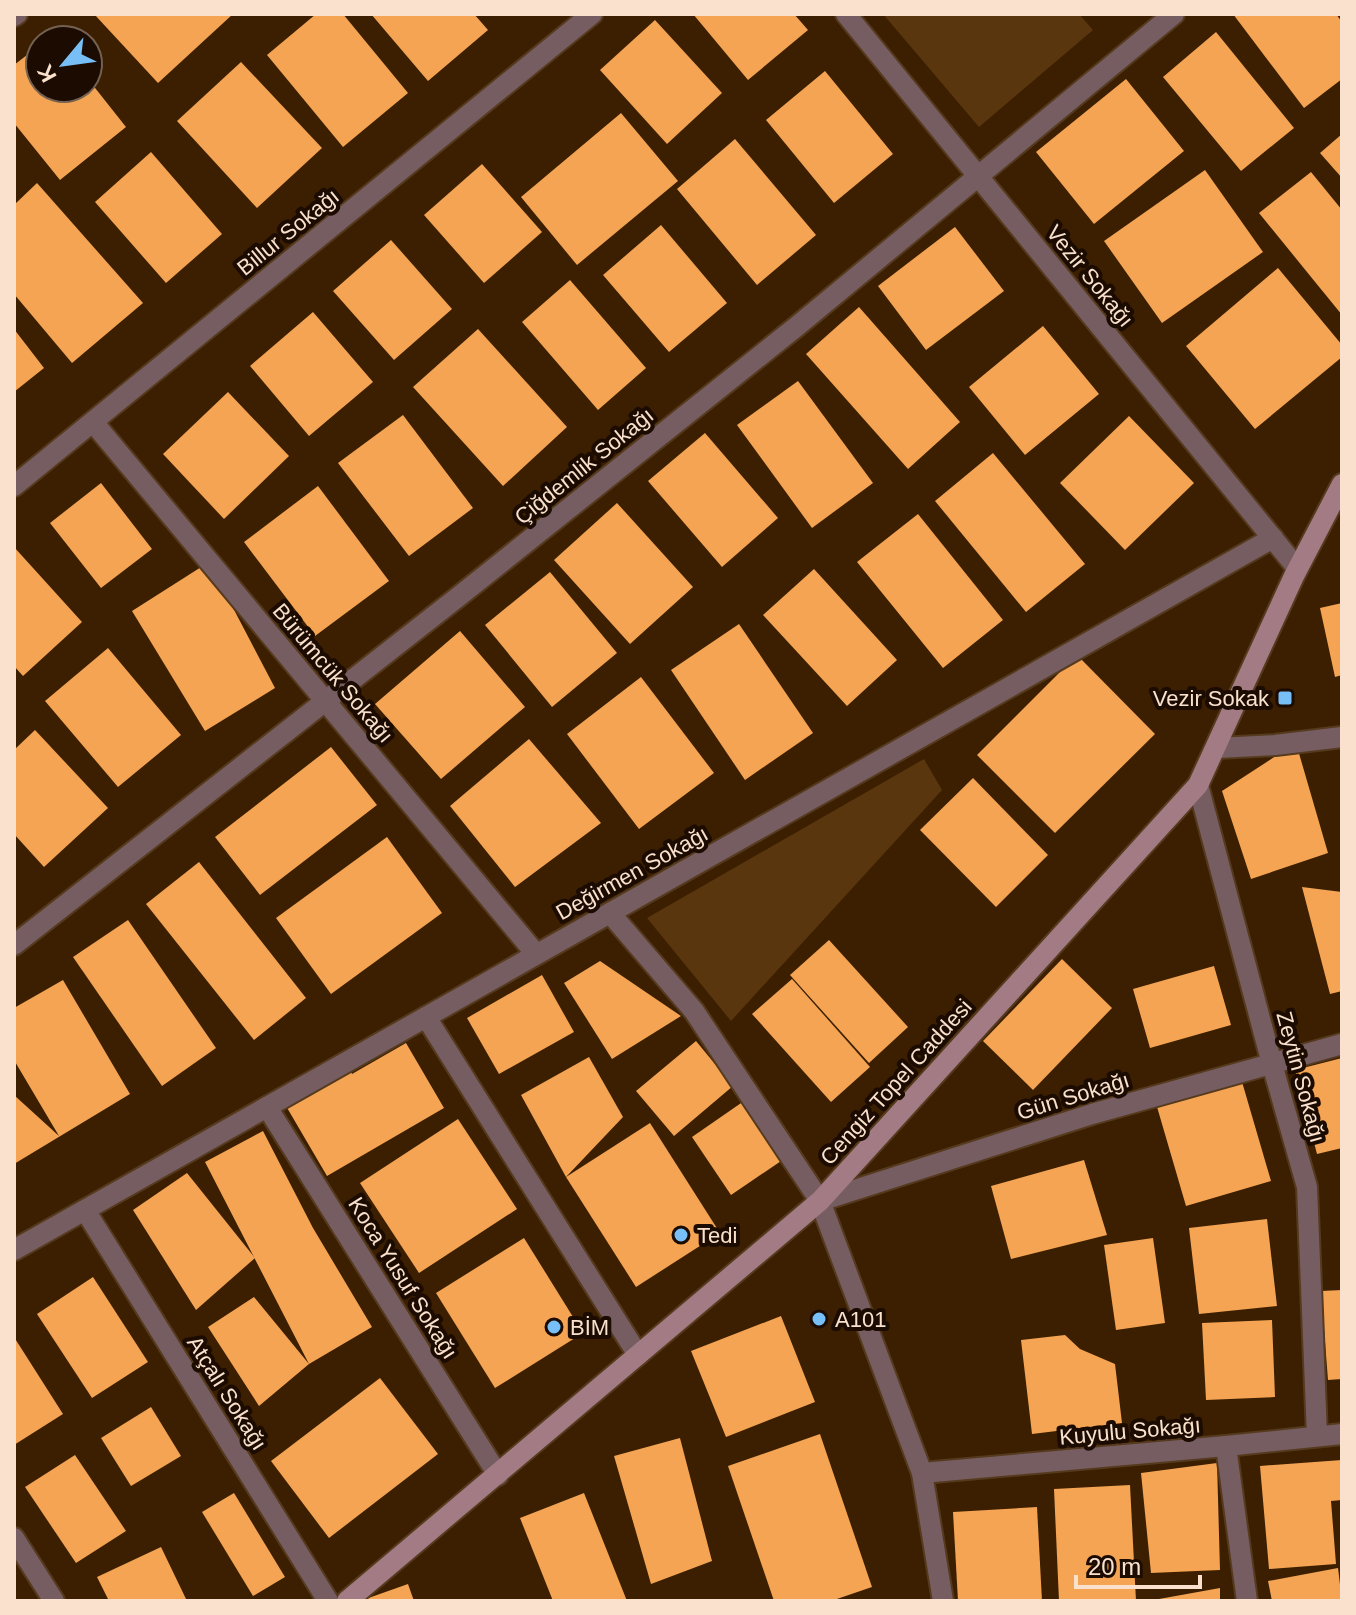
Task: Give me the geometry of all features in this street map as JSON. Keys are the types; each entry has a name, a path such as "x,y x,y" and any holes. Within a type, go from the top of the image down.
{"street":[{"name":"Billur Sokağı","path":"14,486 592,14"},
{"name":"Vezir Sokağı","path":"846,14 1297,568"},
{"name":"Çiğdemlik Sokağı","path":"14,945 760,356 1174,14"},
{"name":"Bürümcük Sokağı","path":"93,422 536,954"},
{"name":"Cengiz Topel Caddesi","path":"347,1601 820,1201 1198,785 1297,568 1342,484"},
{"name":"Değirmen Sokağı","path":"14,1250 1273,538"},
{"path":"1217,748 1342,737"},
{"name":"Zeytin Sokağı","path":"1198,785 1307,1187 1317,1436"},
{"path":"610,913 694,1011 820,1201 922,1473 943,1601"},
{"path":"426,1017 638,1355"},
{"name":"Gün Sokağı","path":"820,1201 1092,1114 1342,1044"},
{"name":"Koca Yusuf Sokağı","path":"267,1107 498,1475"},
{"name":"Atçalı Sokağı","path":"85,1210 328,1601"},
{"name":"Kuyulu Sokağı","path":"922,1473 1342,1434"},
{"path":"1226,1446 1247,1601"},
{"path":"14,1538 54,1601"}],"shaded area":[{"path":"883,14 1079,14 1093,30 979,127"},
{"path":"924,759 942,790 731,1021 647,918"}],"building":[{"path":"94,14 233,14 158,83"},
{"path":"316,14 343,14 408,93 343,147 267,55"},
{"path":"371,14 474,14 488,30 428,81"},
{"path":"693,14 794,14 808,30 748,80"},
{"path":"1233,14 1336,14 1342,22 1342,79 1304,108"},
{"path":"655,20 722,93 667,144 600,70"},
{"path":"1216,32 1294,128 1241,171 1163,77"},
{"path":"24,57 24,104 104,104 104,99 126,127 60,180 14,123 14,65"},
{"path":"241,62 322,148 257,208 177,121"},
{"path":"825,71 893,154 834,203 766,120"},
{"path":"1126,79 1184,151 1094,224 1036,152"},
{"path":"621,113 678,181 577,265 521,197"},
{"path":"1342,134 1342,178 1320,153"},
{"path":"735,139 816,235 757,285 677,189"},
{"path":"151,152 222,234 166,283 95,202"},
{"path":"482,164 542,232 484,283 424,215"},
{"path":"1205,170 1263,252 1162,323 1104,241"},
{"path":"1311,172 1342,210 1342,315 1259,213"},
{"path":"37,183 143,303 72,363 14,294 14,205"},
{"path":"661,225 727,303 669,352 603,275"},
{"path":"955,227 1004,291 926,350 878,286"},
{"path":"391,240 452,309 394,360 333,291"},
{"path":"1278,268 1342,345 1342,357 1255,429 1186,346"},
{"path":"570,280 646,368 598,410 522,322"},
{"path":"859,307 960,422 908,469 806,354"},
{"path":"313,312 373,382 309,436 250,366"},
{"path":"1043,326 1099,394 1025,455 969,387"},
{"path":"14,329 44,368 14,392"},
{"path":"478,329 567,427 503,486 413,387"},
{"path":"798,381 873,483 812,528 737,425"},
{"path":"228,392 289,456 224,519 163,454"},
{"path":"403,415 473,508 409,556 338,463"},
{"path":"1129,416 1194,483 1125,550 1060,483"},
{"path":"705,433 778,518 722,567 648,481"},
{"path":"993,453 1085,564 1026,612 935,501"},
{"path":"101,483 152,549 101,588 50,523"},
{"path":"318,486 389,581 315,636 244,542"},
{"path":"617,503 693,587 630,644 554,560"},
{"path":"918,514 1003,620 943,668 857,562"},
{"path":"14,547 82,622 23,676 14,666"},
{"path":"209,562 275,688 205,731 132,611"},
{"path":"814,569 897,660 847,706 763,615"},
{"path":"550,572 617,653 552,707 485,625"},
{"path":"1342,603 1342,675 1335,677 1320,608"},
{"path":"739,624 813,733 745,780 671,670"},
{"path":"460,631 525,707 441,779 375,704"},
{"path":"108,648 181,735 118,787 45,701"},
{"path":"1077,655 1155,734 1055,833 977,755"},
{"path":"641,677 714,773 639,829 567,734"},
{"path":"35,730 108,808 44,867 14,834 14,750"},
{"path":"529,739 601,823 515,887 450,806"},
{"path":"1296,743 1328,853 1251,879 1222,791"},
{"path":"331,747 377,805 260,895 215,837"},
{"path":"973,778 1048,855 996,907 920,830"},
{"path":"387,837 442,913 331,994 276,918"},
{"path":"199,862 306,998 254,1040 146,904"},
{"path":"1302,887 1342,892 1342,991 1330,994"},
{"path":"128,920 216,1048 162,1086 73,957"},
{"path":"829,940 908,1027 869,1063 790,975"},
{"path":"1062,959 1112,1008 1033,1090 983,1041"},
{"path":"600,961 681,1016 612,1059 564,983"},
{"path":"1214,966 1231,1025 1150,1048 1133,989"},
{"path":"542,975 574,1032 499,1074 467,1018"},
{"path":"792,979 870,1067 831,1102 752,1014"},
{"path":"63,980 130,1094 14,1164 14,1095 59,1136 14,1060 14,1008"},
{"path":"696,1041 733,1086 674,1136 636,1091"},
{"path":"406,1043 444,1108 327,1176 286,1106 349,1068 352,1074"},
{"path":"589,1057 623,1117 566,1177 521,1095"},
{"path":"1342,1058 1342,1148 1317,1154 1295,1070"},
{"path":"1240,1075 1271,1181 1186,1206 1155,1100"},
{"path":"744,1101 784,1159 731,1195 692,1137"},
{"path":"458,1119 517,1209 419,1273 360,1183"},
{"path":"650,1123 720,1233 636,1287 566,1177"},
{"path":"263,1131 313,1228 372,1327 309,1364 205,1162"},
{"path":"1084,1160 1107,1235 1011,1259 991,1186"},
{"path":"187,1173 255,1258 196,1310 133,1210"},
{"path":"1267,1219 1277,1306 1199,1314 1189,1228"},
{"path":"524,1238 583,1333 495,1388 436,1293"},
{"path":"1153,1238 1165,1323 1116,1330 1104,1245"},
{"path":"93,1277 148,1362 92,1398 37,1314"},
{"path":"1342,1290 1342,1379 1328,1380 1321,1291"},
{"path":"254,1297 309,1364 259,1406 208,1327"},
{"path":"781,1316 815,1402 726,1437 691,1351"},
{"path":"1272,1320 1275,1397 1206,1400 1202,1323"},
{"path":"1065,1335 1080,1349 1115,1364 1122,1423 1032,1434 1021,1340"},
{"path":"14,1337 63,1414 14,1445"},
{"path":"380,1378 438,1454 329,1538 271,1461"},
{"path":"151,1407 181,1456 131,1486 101,1438"},
{"path":"820,1434 872,1587 831,1601 774,1601 728,1466"},
{"path":"680,1438 712,1561 651,1584 614,1456"},
{"path":"75,1455 126,1531 76,1563 25,1487"},
{"path":"1342,1460 1342,1500 1331,1501 1336,1564 1269,1569 1260,1466"},
{"path":"1217,1463 1220,1570 1151,1573 1141,1473"},
{"path":"1130,1485 1136,1601 1059,1601 1054,1489"},
{"path":"234,1493 285,1577 253,1596 202,1512"},
{"path":"584,1493 627,1601 553,1601 520,1518"},
{"path":"1037,1507 1042,1601 958,1601 953,1512"},
{"path":"161,1547 187,1601 109,1601 97,1577"},
{"path":"1338,1568 1342,1601 1272,1601 1268,1581"},
{"path":"408,1584 414,1601 360,1601"},
{"path":"1220,1588 1220,1601 1159,1599"}],"place":[{"name":"Vezir Sokak","path":"1285,698"},
{"name":"Tedi","path":"681,1235"},
{"name":"A101","path":"819,1319"},
{"name":"BİM","path":"554,1327"}]}
